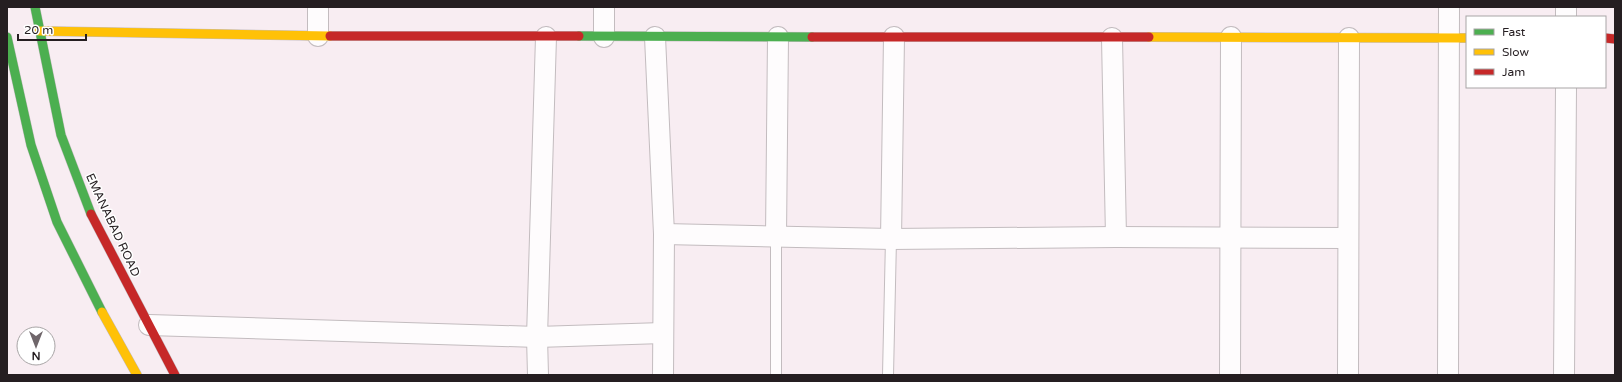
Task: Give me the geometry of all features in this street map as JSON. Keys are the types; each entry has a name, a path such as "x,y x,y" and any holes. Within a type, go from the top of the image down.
{"street":[{"name":"EMANABAD ROAD","path":"35,7 61,135 88,207 175,375"},
{"path":"318,7 318,36"},
{"path":"604,7 604,37"},
{"path":"1448,375 1458,38 1449,7"},
{"path":"39,31 318,36 1458,38"},
{"path":"7,37 31,145 58,222 88,286 137,375"},
{"path":"538,375 537,337 546,37"},
{"path":"655,37 664,234 663,375"},
{"path":"776,236 778,37"},
{"path":"891,239 894,37"},
{"path":"1230,375 1231,37"},
{"path":"1112,38 1116,237"},
{"path":"1348,375 1349,38"},
{"path":"1564,375 1566,88"},
{"path":"664,234 891,239 1116,237 1348,238"},
{"path":"149,325 537,337 663,333"}],"lane":[{"path":"776,236 776,375"},
{"path":"888,375 891,239"}],"traffic: fast":[{"path":"35,7 61,135 91,214"},
{"path":"579,36 812,37"},
{"path":"7,37 31,145 57,222 102,312"}],"traffic: slow":[{"path":"39,31 330,36"},
{"path":"1149,37 1466,38"},
{"path":"102,312 137,375"}],"traffic: jam":[{"path":"330,36 579,36"},
{"path":"812,37 1149,37"},
{"path":"1606,38 1615,39"},
{"path":"91,214 175,375"}]}
